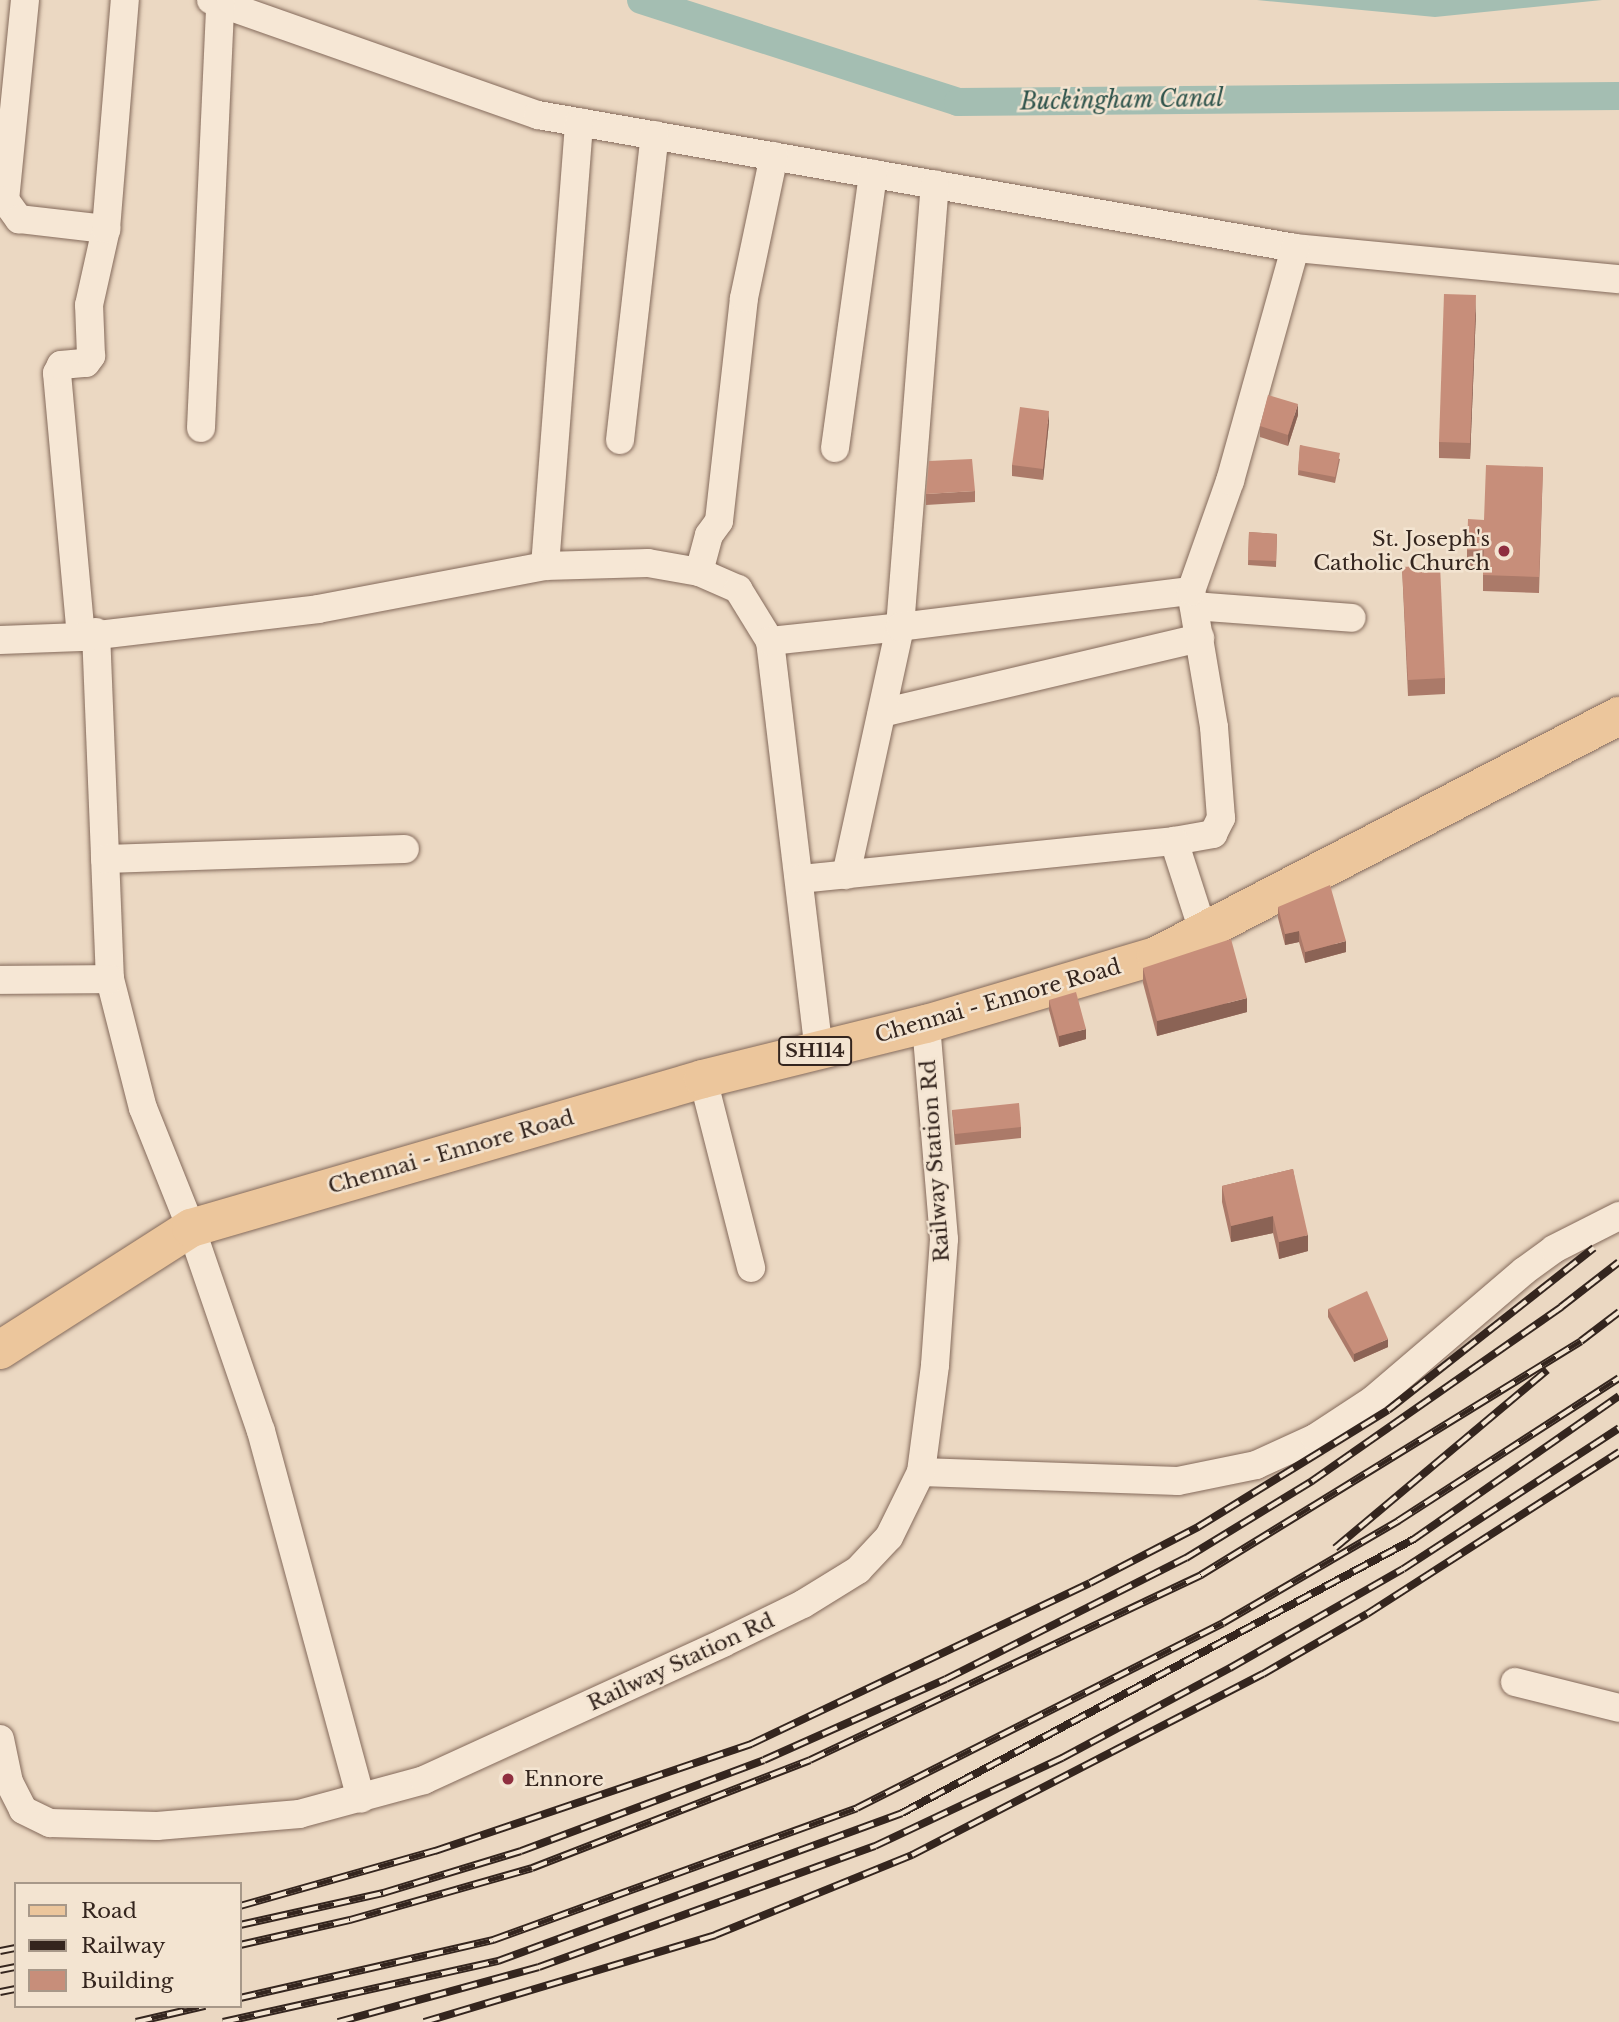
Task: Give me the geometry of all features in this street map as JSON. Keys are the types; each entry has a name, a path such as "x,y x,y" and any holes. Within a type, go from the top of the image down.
{"main road":[{"name":"Chennai - Ennore Road","path":"0,1350 191,1228 703,1079 926,1024 1156,956 1204,934 1619,716"}],"street":[{"path":"25,0 5,200 19,219 106,229"},
{"path":"125,0 106,229 89,305 91,355 86,363 61,365 57,373 88,634 105,859 110,979 143,1108 191,1228 261,1431 361,1799"},
{"path":"201,428 215,2 538,115 1295,248 1619,279"},
{"path":"545,566 579,122"},
{"path":"620,440 655,135"},
{"path":"699,572 709,535 719,521 744,298 774,156"},
{"path":"835,448 873,174"},
{"path":"846,874 900,626 935,184"},
{"path":"801,879 1174,841 1213,834 1221,818 1214,727 1193,599 1230,481 1295,248"},
{"path":"0,640 88,634 318,609 545,566 648,563 699,572 738,589 770,641 801,879 819,1050"},
{"path":"770,641 1193,599 1352,618"},
{"path":"882,713 1200,638"},
{"path":"1174,841 1204,934"},
{"path":"105,859 405,849"},
{"path":"0,980 110,979"},
{"name":"Railway Station Rd","path":"0,1739 9,1782 23,1810 50,1823 157,1826 299,1814 424,1780 803,1604 858,1570 889,1537 921,1472 935,1365 944,1240 926,1024"},
{"path":"703,1079 751,1268"},
{"path":"921,1472 1178,1481 1256,1465 1315,1438 1373,1400 1524,1271 1554,1249 1619,1216"},
{"path":"1515,1682 1619,1708"}],"shaded area":[{"path":"1257,0 1602,0 1435,17"}],"building":[{"path":"1444,294 1476,295 1470,443 1439,442"},
{"path":"1268,395 1298,404 1288,435 1260,426"},
{"path":"1020,407 1049,411 1043,469 1012,465"},
{"path":"1300,445 1340,453 1335,477 1298,470"},
{"path":"972,459 975,491 926,494 929,461"},
{"name":"St. Joseph's Catholic Church","path":"1486,465 1543,467 1539,577 1483,575 1484,550 1467,550 1468,519 1484,520"},
{"path":"1249,532 1277,534 1276,561 1248,560"},
{"path":"1440,565 1445,678 1408,680 1402,567"},
{"path":"1330,885 1346,941 1305,952 1299,931 1285,934 1278,907"},
{"path":"1231,939 1247,998 1157,1021 1143,968"},
{"path":"1076,992 1086,1029 1059,1036 1049,1000"},
{"path":"1019,1103 1021,1127 955,1134 952,1110"},
{"path":"1293,1169 1308,1235 1279,1242 1273,1216 1231,1226 1222,1186"},
{"path":"1367,1291 1388,1339 1354,1354 1328,1309"}],"waterway":[{"name":"Buckingham Canal","path":"641,0 958,102 1619,96"}],"railway":[{"path":"242,1905 435,1851 751,1744 1090,1583 1198,1527 1388,1410 1594,1248"},
{"path":"242,1925 383,1893 521,1851 764,1760 946,1679 1186,1558 1312,1481 1561,1307 1619,1262"},
{"path":"242,1945 350,1920 532,1868 810,1760 1201,1575 1581,1341 1619,1312"},
{"path":"1335,1548 1547,1370"},
{"path":"242,1998 493,1940 857,1808 1223,1623 1398,1521 1619,1378"},
{"path":"223,2022 498,1961 902,1813 1414,1539 1619,1396"},
{"path":"338,2022 539,1967 875,1846 1062,1758 1230,1668 1403,1569 1619,1428"},
{"path":"424,2022 715,1935 912,1855 1263,1674 1367,1614 1619,1452"},
{"path":"0,1951 14,1948"},
{"path":"0,1970 14,1967"},
{"path":"0,1992 14,1989"},
{"path":"136,2022 196,2008"}],"place":[{"name":"St. Joseph's Catholic Church","path":"1504,551"},
{"name":"Ennore","path":"508,1779"}]}
